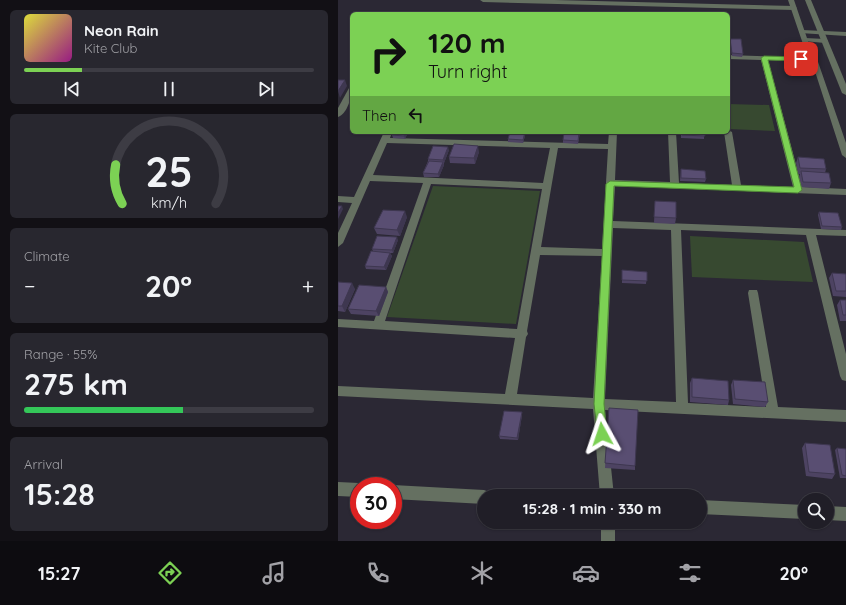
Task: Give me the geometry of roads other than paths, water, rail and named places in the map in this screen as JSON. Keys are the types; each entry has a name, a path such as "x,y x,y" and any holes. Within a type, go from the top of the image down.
{"street":[{"path":"483,0 736,3 794,8"},
{"path":"791,0 805,40 814,60 846,155"},
{"path":"808,0 846,93"},
{"path":"802,32 846,34"},
{"path":"805,40 825,41"},
{"path":"730,57 814,60"},
{"path":"764,58 798,190"},
{"path":"338,115 350,94"},
{"path":"343,106 350,106"},
{"path":"606,489 599,404 613,134"},
{"path":"672,134 675,186"},
{"path":"728,134 737,188"},
{"path":"338,243 386,136 612,148"},
{"path":"510,399 523,334 554,146"},
{"path":"367,178 547,186"},
{"path":"378,326 428,181"},
{"path":"610,184 846,192"},
{"path":"338,199 358,200"},
{"path":"608,224 846,233"},
{"path":"676,227 682,408"},
{"path":"810,232 846,376"},
{"path":"536,251 607,253"},
{"path":"753,293 773,412"},
{"path":"338,323 523,334"},
{"path":"338,391 846,416"},
{"path":"338,489 350,490"},
{"path":"402,492 477,497"},
{"path":"707,507 798,512"},
{"path":"834,513 846,514"},
{"path":"608,529 608,541"}]}
